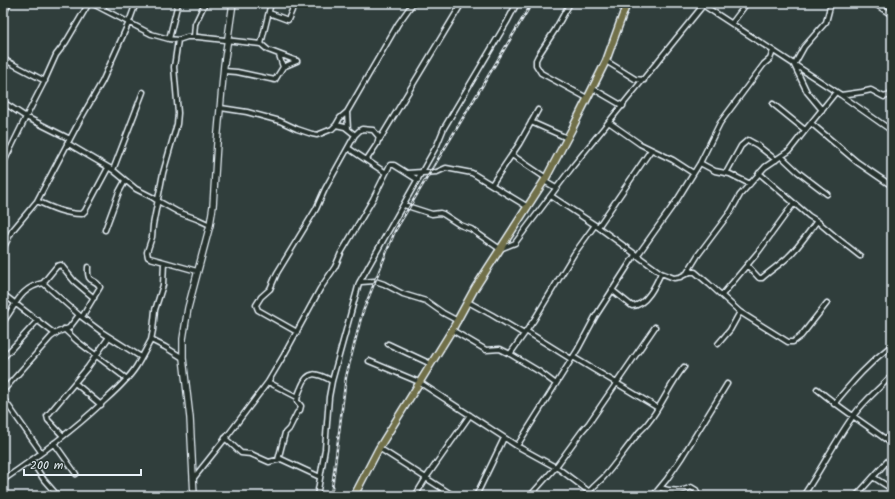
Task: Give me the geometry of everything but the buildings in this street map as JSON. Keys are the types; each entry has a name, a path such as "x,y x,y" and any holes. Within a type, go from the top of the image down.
{"main road":[{"path":"354,496 379,448 458,321 500,249 545,179 606,61 627,3"}],"street":[{"path":"3,15 9,3"},
{"path":"3,164 45,81 56,55 66,42 90,3 152,34 169,39 178,40 194,37 213,38 227,41 261,44 268,50 297,61 283,67 274,80 237,72 224,71"},
{"path":"103,9 105,3"},
{"path":"3,249 12,231 37,201 67,143 108,70 136,3"},
{"path":"169,39 178,3"},
{"path":"194,37 195,24 205,3"},
{"path":"194,496 190,418 183,358 183,339 188,308 210,225 213,206 224,71 233,3"},
{"path":"261,44 271,3"},
{"path":"269,13 288,20 295,3"},
{"path":"221,108 247,112 280,121 312,134 317,135 326,132 336,125 346,112 398,24 413,3"},
{"path":"367,159 462,3"},
{"path":"317,496 327,431 332,381 353,304 361,282 437,145 444,128 517,3"},
{"path":"570,3 538,56 536,65 541,73 588,98"},
{"path":"732,23 746,3"},
{"path":"794,65 804,47 826,22 831,3"},
{"path":"874,3 892,15"},
{"path":"404,205 432,214 443,214 460,225 471,229 500,249 515,243 556,188 704,4 841,95 892,131"},
{"path":"178,40 174,66 178,113 177,124 163,173 152,237 147,252 148,257 150,258 197,271"},
{"path":"517,446 572,358 612,290 636,255 657,229 694,173 720,123 764,64 770,59 773,51"},
{"path":"279,55 283,67"},
{"path":"3,59 45,81"},
{"path":"606,61 635,79 644,80"},
{"path":"794,65 807,92 822,110"},
{"path":"592,88 623,106"},
{"path":"841,95 871,90 884,97 890,95 892,92"},
{"path":"113,170 143,92"},
{"path":"685,275 731,211 740,195 765,167 789,151 836,92"},
{"path":"3,102 26,116 70,138"},
{"path":"773,104 805,130"},
{"path":"492,184 528,130 538,110"},
{"path":"346,112 348,129"},
{"path":"531,122 567,138"},
{"path":"610,122 651,150 673,160 694,173"},
{"path":"811,122 857,162 892,186"},
{"path":"336,125 348,129 355,135"},
{"path":"297,332 258,310 256,306 261,297 270,289 277,273 316,209 355,135 362,129 374,130 386,128"},
{"path":"374,130 379,135 379,141"},
{"path":"726,173 741,146 748,140 776,160"},
{"path":"67,143 113,170 136,189 178,212 197,218 210,225"},
{"path":"348,148 367,159 386,173"},
{"path":"510,354 574,254 597,226 651,150"},
{"path":"512,155 556,188"},
{"path":"782,157 798,172 828,194"},
{"path":"700,163 715,172 726,173 750,184"},
{"path":"192,480 268,382 320,289 335,267 341,252 391,164 418,180"},
{"path":"37,201 58,211 82,214 108,168"},
{"path":"407,173 437,172 446,168 454,168 472,173 528,207"},
{"path":"759,173 809,216 860,256"},
{"path":"105,230 118,192 125,181"},
{"path":"551,196 597,226 661,273 674,278 690,272 695,272 740,312 788,342 793,342 801,336 827,304"},
{"path":"722,295 747,266 794,203"},
{"path":"747,266 759,278 762,278 801,243 817,221"},
{"path":"3,480 63,436 101,405 127,379 151,340 155,310 163,285 164,262"},
{"path":"3,322 21,295 43,283 57,266 61,265 74,281 94,298"},
{"path":"3,391 55,334 69,328 94,298 100,287 98,283 91,281 88,278 88,267"},
{"path":"612,290 632,306 640,305 654,287 661,273"},
{"path":"361,282 375,281 384,284 403,294 426,301 442,313 458,321"},
{"path":"43,283 80,316 109,337 141,357"},
{"path":"3,294 55,334"},
{"path":"468,302 617,382 658,408"},
{"path":"718,344 730,330 740,312"},
{"path":"3,358 38,320"},
{"path":"530,496 556,468 655,327"},
{"path":"64,329 72,337 127,379"},
{"path":"452,330 486,350 500,349 510,354 540,372 556,384"},
{"path":"63,436 50,422 47,416 75,383 109,337"},
{"path":"151,340 183,358"},
{"path":"388,344 431,364"},
{"path":"834,404 861,372 877,356 892,345"},
{"path":"369,361 420,382 504,438 560,469 595,496"},
{"path":"586,496 603,478 636,435 647,424 670,386 684,367"},
{"path":"278,460 285,433 289,429 300,408 297,397 303,382 308,376 316,374 332,381"},
{"path":"803,496 853,416 871,395 888,379"},
{"path":"268,382 297,397"},
{"path":"75,383 101,405"},
{"path":"653,496 682,457 727,384"},
{"path":"817,389 834,404 892,444"},
{"path":"3,398 41,452"},
{"path":"415,496 470,415"},
{"path":"225,438 241,453 250,454 269,462 281,459 320,477"},
{"path":"476,496 504,438"},
{"path":"54,443 76,474"},
{"path":"379,448 454,496"},
{"path":"856,496 892,456"},
{"path":"31,460 44,480 58,496"},
{"path":"873,476 892,490"},
{"path":"660,488 667,491 687,489 691,486 696,490 699,496"},
{"path":"3,490 6,496"},
{"path":"440,496 444,490"}],"railway":[{"path":"331,496 346,377 362,314 395,231 532,3"}]}
